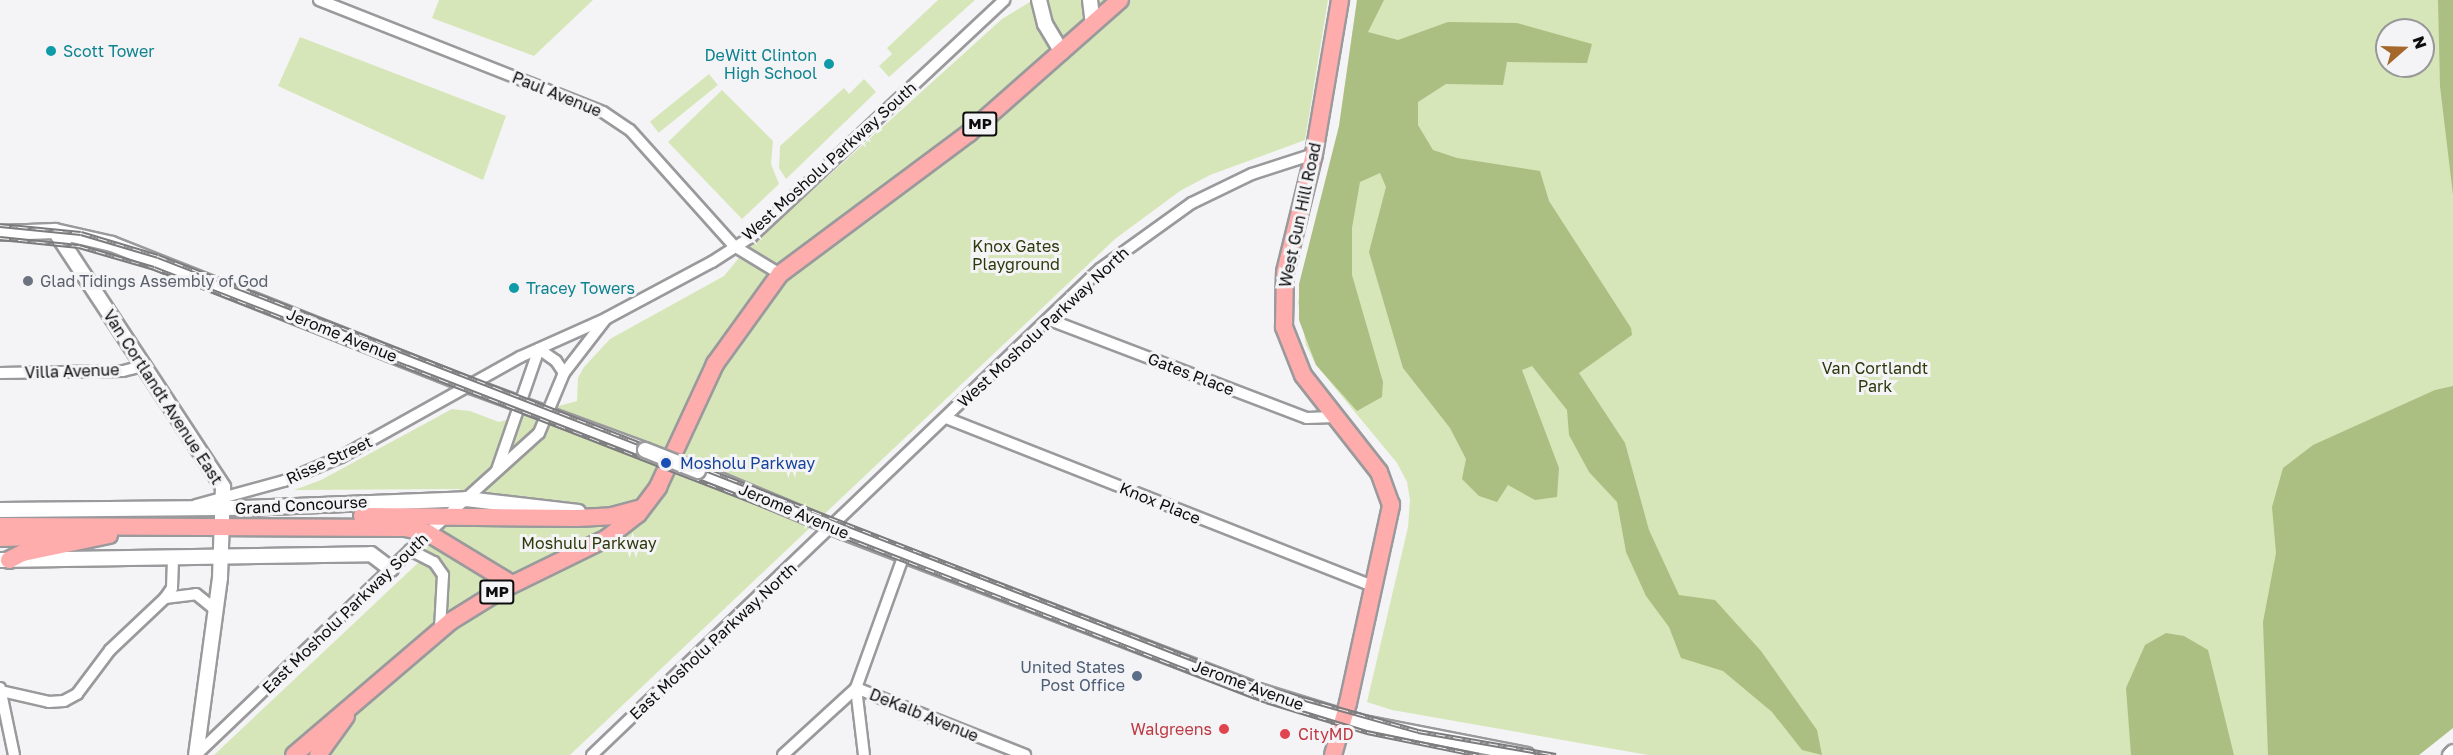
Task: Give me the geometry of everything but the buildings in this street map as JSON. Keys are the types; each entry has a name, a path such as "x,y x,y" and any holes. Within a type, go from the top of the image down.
{"main road":[{"path":"1039,0 1045,24 1062,52"},
{"path":"1090,0 1093,24"},
{"name":"MP","path":"294,755 440,629 512,584 607,538 645,506 658,487 715,364 780,274 946,151 1120,0"},
{"name":"West Gun Hill Road","path":"1333,755 1345,717 1389,526 1389,493 1379,472 1334,417 1294,358 1282,304 1285,272 1314,154 1340,0"},
{"name":"Jerome Avenue","path":"0,233 55,231 112,244 471,386 645,450 832,527 1259,691 1345,717 1527,755"},
{"name":"Van Cortlandt Avenue East","path":"55,231 219,478 225,503 222,556 196,755"},
{"name":"Grand Concourse","path":"0,510 176,509 225,503 466,499 600,517"},
{"name":"Grand Concourse","path":"307,525 337,516 600,517 645,506"},
{"name":"Grand Concourse","path":"0,526 109,524 126,529 307,525 405,528 428,533 512,584"},
{"name":"Grand Concourse","path":"0,538 109,535 126,529"},
{"path":"5,560 23,553 109,535"},
{"path":"5,560 371,554 391,569"},
{"name":"MP","path":"318,755 361,696"}],"street":[{"name":"Paul Avenue","path":"319,0 603,112 630,130 734,246 780,274"},
{"name":"West Mosholu Parkway South","path":"471,386 539,349 607,318 712,262 751,237 1004,0"},
{"name":"West Mosholu Parkway North","path":"832,527 1050,320 1100,269 1161,222 1241,179 1314,154"},
{"name":"West Mosholu Parkway South","path":"548,415 564,373 607,318"},
{"name":"Gates Place","path":"1050,320 1307,418 1334,417"},
{"path":"496,473 539,349 556,360 564,373"},
{"name":"Villa Avenue","path":"0,373 123,371 143,366"},
{"name":"Risse Street","path":"225,503 332,462 471,386"},
{"name":"East Mosholu Parkway South","path":"196,755 428,533 539,433 548,415"},
{"name":"Knox Place","path":"946,418 1374,587"},
{"name":"East Mosholu Parkway North","path":"595,754 832,527"},
{"path":"410,550 434,562 443,575 440,629"},
{"path":"864,755 856,688 904,555"},
{"path":"1,689 32,700 64,701 77,694 110,650 165,598 172,588 173,556"},
{"path":"165,598 196,594 216,611"},
{"path":"783,755 856,688"},
{"name":"DeKalb Avenue","path":"856,688 1025,755"},
{"path":"1,689 14,755"}],"green space":[{"path":"439,0 593,0 534,56 432,18"},
{"path":"938,0 975,0 889,77 879,66 892,54 887,48"},
{"name":"Moshulu Parkway","path":"1033,0 1328,0 1305,140 1210,175 1180,191 1115,239 570,755 214,755 419,562 460,489 294,490 321,480 452,409 470,411 499,422 577,401 578,378 584,367 610,339 724,276 757,236 796,199 804,198 1002,19"},
{"name":"Van Cortlandt Park","path":"1357,0 2453,0 2453,728 2419,755 1648,755 1392,710 1367,702 1408,527 1410,500 1407,482 1397,463 1316,365 1306,345 1298,302 1339,126"},
{"path":"1357,0 1384,0 1368,32 1398,40 1448,22 1517,23 1592,44 1587,63 1507,62 1503,85 1446,84 1418,102 1418,125 1433,150 1457,158 1540,171 1549,201 1631,328 1632,335 1579,373 1625,443 1649,530 1679,595 1715,600 1761,651 1817,730 1822,755 1802,750 1772,712 1723,671 1681,658 1669,627 1646,596 1626,552 1617,502 1589,472 1569,435 1567,410 1532,366 1522,370 1559,468 1557,497 1535,500 1508,485 1497,502 1479,496 1462,479 1466,459 1450,428 1403,368 1369,252 1386,187 1380,173 1360,182 1352,228 1352,275 1383,382 1382,397 1357,411 1316,365 1299,320 1299,284 1339,126"},
{"path":"2438,0 2453,0 2453,195 2440,86"},
{"path":"300,37 506,116 483,180 278,86"},
{"path":"709,74 718,85 659,133 650,122"},
{"path":"864,79 876,92 786,179 779,168 780,146 844,88 849,94"},
{"path":"722,90 773,141 771,164 779,184 742,219 668,142"},
{"path":"2453,386 2453,728 2419,755 2268,755 2263,622 2276,553 2272,507 2283,468 2313,445 2435,390"},
{"path":"2166,633 2184,636 2208,650 2234,755 2131,755 2126,688 2145,645"}],"railway":[{"path":"0,225 81,233 158,256 1270,689 1418,731 1556,755"},
{"path":"0,238 79,246 154,268 1266,701 1367,732 1479,755"}],"place":[{"name":"Scott Tower","path":"51,51"},
{"name":"DeWitt Clinton High School","path":"829,64"},
{"name":"Glad Tidings Assembly of God","path":"28,281"},
{"name":"Tracey Towers","path":"514,288"},
{"name":"Mosholu Parkway","path":"666,463"},
{"name":"United States Post Office","path":"1137,676"},
{"name":"Walgreens","path":"1224,729"},
{"name":"CityMD","path":"1285,734"}],"park label":[{"name":"Knox Gates Playground","path":"1016,255"}]}
